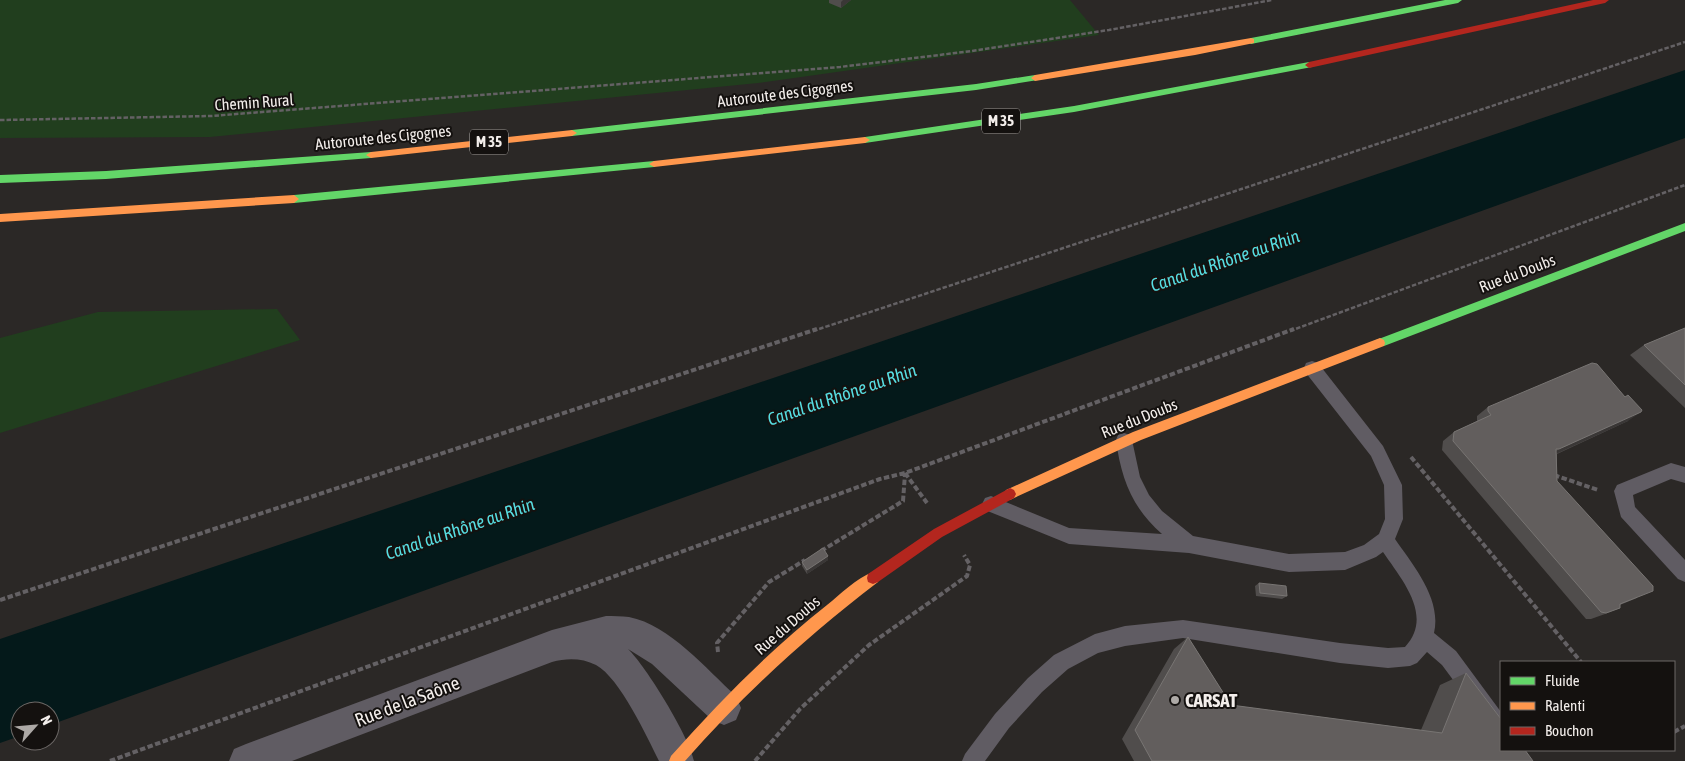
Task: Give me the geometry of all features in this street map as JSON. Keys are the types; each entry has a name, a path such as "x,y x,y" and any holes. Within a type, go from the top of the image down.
{"main road":[{"name":"Autoroute des Cigognes","path":"0,179 106,175 337,160 976,87 1195,52 1458,0"},
{"name":"M 35","path":"0,218 88,214 389,192 740,156 996,121 1233,80 1500,25 1605,0"},
{"name":"Rue du Doubs","path":"677,760 765,665 814,622 896,561 946,528 991,504 1124,440 1685,227"}],"street":[{"name":"Rue de la Saône","path":"246,761 552,646 606,632 629,633 645,639 664,652 724,708"},
{"name":"Rue de la Saône","path":"569,642 590,646 614,658 631,680 677,760"}],"lane":[{"path":"991,504 1069,536 1189,544 1289,563 1345,561 1370,551 1385,540 1394,519 1393,485 1377,451 1312,368"},
{"path":"1124,440 1132,481 1140,498 1157,519 1189,544"},
{"path":"1685,475 1671,471 1623,491 1627,511 1685,573"},
{"path":"972,761 1002,721 1035,685 1061,662 1095,644 1125,636 1183,629 1340,654 1388,658 1410,656 1424,638 1427,613 1413,581 1385,540"},
{"path":"1424,638 1449,658 1500,727"}],"path":[{"name":"Chemin Rural","path":"0,120 211,116 840,67 972,52 1109,30 1272,0"},
{"path":"0,600 1685,42"},
{"path":"110,761 871,483 905,473 1685,185"},
{"path":"1406,451 1580,661"},
{"path":"905,473 946,528"},
{"path":"819,552 903,501 905,473"},
{"path":"1553,475 1624,499"},
{"path":"724,708 717,644 769,582 811,557"},
{"path":"755,761 800,709 869,645 967,576 970,565"}],"green space":[{"path":"0,0 1070,0 1099,35 758,83 210,137 0,138"},
{"path":"277,309 300,340 0,433 0,338 98,312"}],"water":[{"name":"Canal du Rhône au Rhin","path":"1685,70 1685,138 60,721 60,701 10,701 10,740 0,743 0,639"}],"building":[{"path":"1685,328 1685,385 1644,345"},
{"path":"1592,363 1597,364 1625,397 1628,395 1642,410 1556,449 1557,481 1653,586 1653,591 1620,604 1620,608 1606,613 1601,612 1453,441 1454,432 1491,415 1488,407"},
{"path":"823,548 828,556 807,570 802,562"},
{"path":"1259,583 1286,586 1287,596 1260,593"},
{"name":"CARSAT","path":"1188,637 1231,705 1442,733 1466,673 1500,718 1500,751 1526,751 1533,761 1152,761 1135,730"}],"traffic: fast":[{"path":"1251,41 1458,0"},
{"path":"865,140 1074,109 1309,65"},
{"path":"572,133 976,87 1035,78"},
{"path":"0,179 106,175 371,155"},
{"path":"294,199 654,164"},
{"path":"1380,343 1685,227"}],"traffic: slow":[{"path":"1035,78 1251,41"},
{"path":"371,155 572,133"},
{"path":"654,164 865,140"},
{"path":"0,218 294,199"},
{"path":"1010,494 1137,436 1380,343"},
{"path":"676,761 721,711 769,664 820,619 873,578"}],"traffic: jam":[{"path":"1309,65 1605,0"},
{"path":"873,578 938,533 1010,494"}],"place":[{"name":"CARSAT","path":"1175,700"}]}
